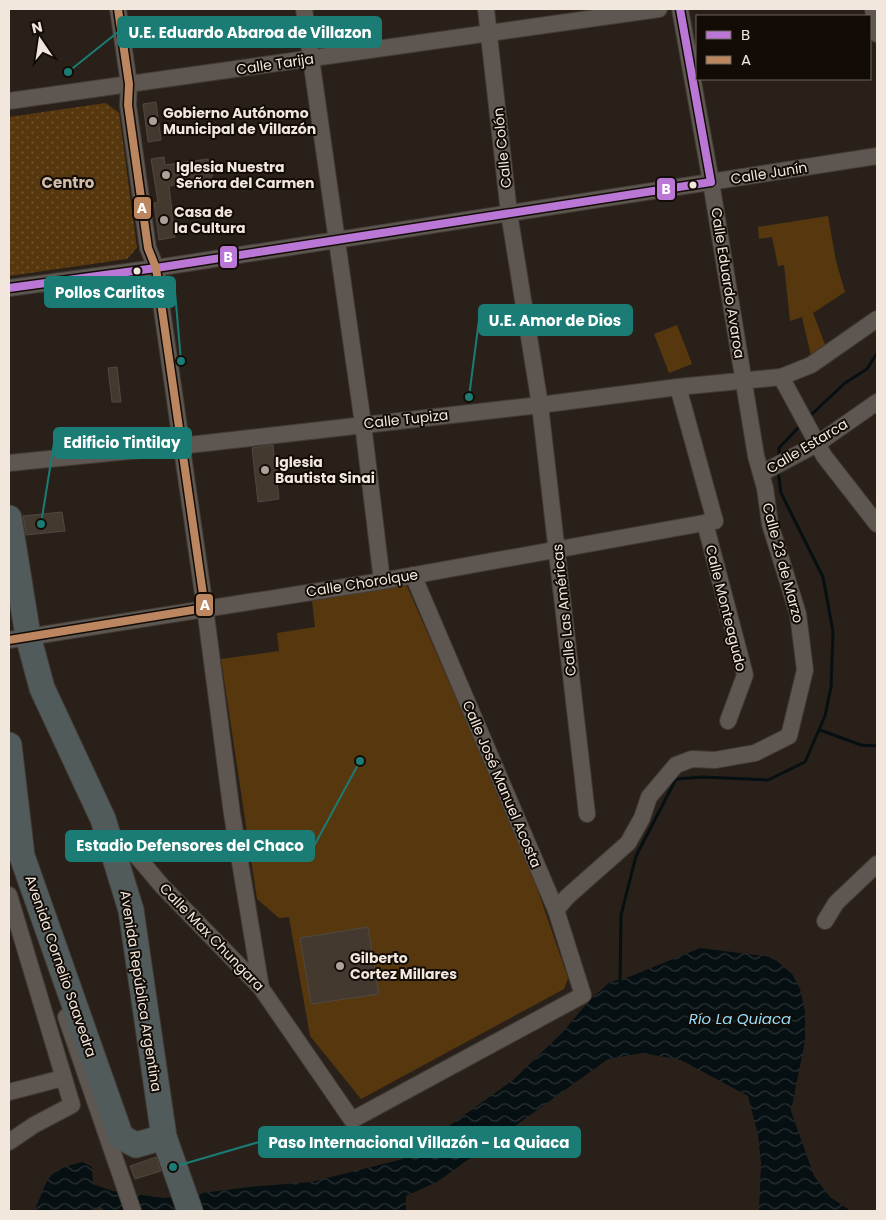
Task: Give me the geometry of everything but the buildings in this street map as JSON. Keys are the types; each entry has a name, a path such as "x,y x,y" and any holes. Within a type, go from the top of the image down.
{"highway":[{"name":"Avenida República Argentina","path":"9,518 18,638 111,840 131,910 164,1137 190,1211"},
{"name":"Avenida Cornelio Saavedra","path":"9,746 17,857 121,1138 136,1145 164,1137"}],"street":[{"path":"118,9 129,84 128,105 148,248 156,268 180,446 205,608 232,814 262,988"},
{"path":"304,9 338,239 382,581"},
{"name":"Calle Colón","path":"486,9 509,213 540,405"},
{"name":"Calle Tarija","path":"9,101 659,9"},
{"name":"Calle Eduardo Avaroa","path":"680,9 744,380"},
{"path":"873,9 877,34"},
{"name":"Calle Junín","path":"9,288 156,268 877,156"},
{"name":"Calle Tupiza","path":"9,463 180,446 540,405 678,387 781,377 811,365 877,318"},
{"path":"781,377 824,456 877,524"},
{"name":"Calle 23 de Marzo","path":"556,910 567,897 628,843 642,818 649,797 676,765 692,760 714,760 755,754 789,736 805,670 798,614 770,524 762,474 756,456 744,380"},
{"name":"Calle Monteagudo","path":"678,387 744,676 728,721"},
{"name":"Calle Estarca","path":"762,474 817,444 877,402"},
{"name":"Calle Las Américas","path":"540,405 587,814"},
{"name":"Calle Chorolque","path":"18,638 382,581 710,522"},
{"name":"Calle José Manuel Acosta","path":"352,1120 582,995 556,910 413,575"},
{"name":"Calle Max Chungara","path":"111,840 130,848 162,886 262,988 352,1120"},
{"path":"17,857 133,1211"},
{"path":"825,921 836,903 877,864"},
{"path":"9,895 72,1106 34,1125 9,1142"},
{"path":"9,1092 63,1078"}],"shaded area":[{"path":"106,103 119,113 137,248 127,259 9,276 9,117"},
{"path":"828,216 836,261 845,292 813,313 826,347 811,356 802,317 790,321 784,265 778,266 772,237 759,239 758,227"},
{"path":"677,325 692,364 669,373 654,334"},
{"path":"406,584 528,862 568,978 564,989 361,1099 310,1036 289,917 279,918 257,899 221,659 279,651 277,633 315,627 312,601"}],"water":[{"name":"Río La Quiaca","path":"700,948 772,957 792,974 800,989 805,1012 805,1041 791,1111 814,1176 830,1197 851,1211 759,1211 761,1163 758,1135 748,1096 681,1060 643,1053 608,1059 437,1182 406,1196 406,1211 105,1211 101,1207 88,1211 34,1211 49,1178 54,1173 70,1165 83,1162 92,1167 93,1184 113,1191 164,1198 249,1187 311,1182 403,1159 513,1080 562,1033 590,1000 610,982 629,977"}],"waterway":[{"path":"812,414 845,383 867,369 877,353"},
{"path":"779,456 779,448 798,428"},
{"path":"620,983 621,915 636,856 676,779 703,777 768,780 805,762 825,716 831,687 833,632 823,577 781,493 778,470"},
{"path":"820,730 861,745 877,746"}],"transit line":[{"name":"A","path":"9,640 205,608 156,268 148,248 128,105 129,84 118,9"},
{"name":"B","path":"9,288 156,268 711,182 680,9"}],"place":[{"name":"U.E. Eduardo Abaroa de Villazon","path":"68,72"},
{"name":"Gobierno Autónomo Municipal de Villazón","path":"153,121"},
{"name":"Iglesia Nuestra Señora del Carmen","path":"166,175"},
{"name":"Casa de la Cultura","path":"164,220"},
{"name":"Pollos Carlitos","path":"181,361"},
{"name":"U.E. Amor de Dios","path":"469,397"},
{"name":"Iglesia Bautista Sinai","path":"265,470"},
{"name":"Edificio Tintilay","path":"41,524"},
{"name":"Estadio Defensores del Chaco","path":"360,761"},
{"name":"Gilberto Cortez Millares","path":"340,966"},
{"name":"Paso Internacional Villazón - La Quiaca","path":"173,1167"}],"district":[{"name":"Centro","path":"68,182"}]}
